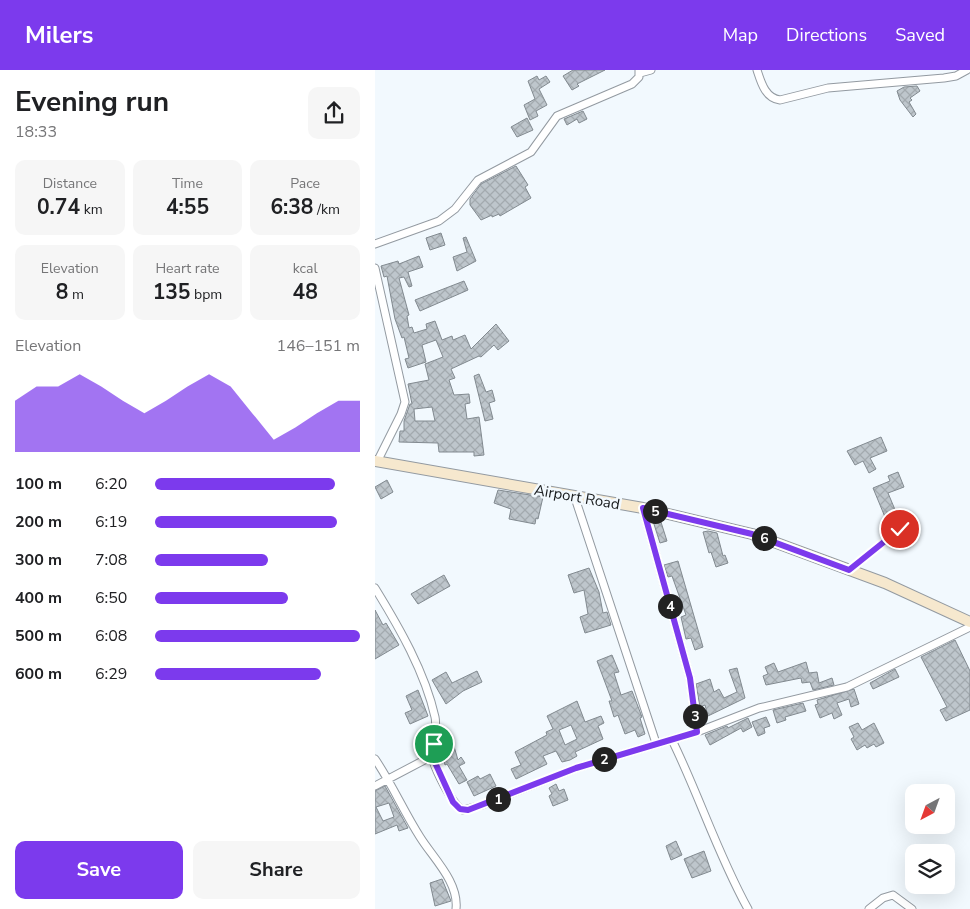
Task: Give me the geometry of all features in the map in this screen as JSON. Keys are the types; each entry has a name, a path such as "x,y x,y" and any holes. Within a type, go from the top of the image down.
{"main road":[{"name":"Airport Road","path":"376,462 575,498 643,508 752,534 885,583 970,622"}],"street":[{"path":"375,244 439,221 455,209 478,180 531,152 557,116 632,84 639,72 651,70"},
{"path":"757,70 765,90 773,98 780,100 827,88 950,77 967,70"},
{"path":"375,268 405,402 401,414 376,462"},
{"path":"575,498 656,743"},
{"path":"643,508 690,678 697,732"},
{"path":"849,570 900,529"},
{"path":"375,588 427,689 436,719 432,756 453,802 460,809 468,810 576,768 697,732 759,708 847,687 970,628"},
{"path":"672,740 697,792 726,866 748,909"},
{"path":"375,786 432,756"},
{"path":"375,759 389,780 421,838 444,872 454,895 456,909"},
{"path":"869,909 883,898 893,894 912,909"}],"building":[{"path":"573,70 605,70 577,84 579,86 572,90 563,76"},
{"path":"537,76 539,80 546,76 550,82 539,89 547,105 536,111 538,116 530,120 524,105 535,99 528,81"},
{"path":"917,86 920,91 910,98 912,100 909,102 916,114 913,117 900,100 897,91 904,87"},
{"path":"583,111 587,119 579,123 577,119 567,125 564,119"},
{"path":"527,118 533,130 517,137 511,127"},
{"path":"516,166 528,185 525,187 531,198 500,216 499,214 492,217 492,215 481,220 470,205 470,199 481,184"},
{"path":"441,233 445,245 430,250 426,238"},
{"path":"466,237 476,261 457,271 453,257 467,252 463,238"},
{"path":"419,256 423,267 408,272 412,286 409,287 404,277 399,278 409,315 407,316 409,328 412,327 414,333 427,329 426,324 435,321 442,340 452,336 453,340 465,335 471,349 496,324 509,341 498,350 494,345 481,357 479,356 451,369 455,378 449,380 454,395 469,394 470,403 465,404 467,419 479,417 484,455 474,456 474,452 439,452 438,443 399,442 400,431 404,431 404,421 410,404 412,404 408,384 429,380 425,364 443,357 436,340 422,345 426,362 408,368 405,359 409,358 404,337 402,338 395,319 387,276 384,277 381,266 398,261 399,264","holes":["432,407 435,421 415,421 414,409"]},
{"path":"464,281 468,290 420,311 415,300"},
{"path":"479,374 486,392 492,390 495,401 489,403 493,419 485,421 474,376"},
{"path":"881,437 887,451 870,458 876,469 869,473 863,461 855,465 847,451"},
{"path":"898,472 904,487 888,493 896,512 885,517 873,488 890,481 888,476"},
{"path":"387,480 393,492 381,499 375,487"},
{"path":"498,490 543,497 535,524 509,519 511,509 494,503"},
{"path":"660,519 667,541 660,543 653,521"},
{"path":"703,532 717,533 723,556 725,555 728,563 716,567 711,552 709,553"},
{"path":"678,561 703,647 695,650 691,638 686,639 681,617 686,615 672,576 668,577 664,565"},
{"path":"589,568 599,592 603,613 607,612 611,625 585,633 580,617 588,614 584,590 574,593 568,575"},
{"path":"444,575 450,586 418,604 411,594"},
{"path":"375,610 383,625 386,623 399,645 375,659"},
{"path":"955,640 970,671 970,710 946,721 940,710 947,707 921,657"},
{"path":"612,655 619,672 614,673 621,695 632,691 642,717 640,718 645,734 638,737 635,730 625,734 618,715 614,717 609,701 612,701 597,661"},
{"path":"806,662 809,673 817,672 819,683 832,678 834,685 813,690 810,682 802,683 801,678 766,685 763,676 768,674 765,667 774,663 778,672"},
{"path":"737,668 745,698 708,716 705,705 700,707 696,684 710,679 714,692 719,689 724,698 737,692 729,670"},
{"path":"895,669 899,677 873,689 870,683"},
{"path":"477,671 482,682 463,691 446,704 432,680 446,672 452,683"},
{"path":"854,689 859,704 851,707 849,699 837,703 842,715 834,719 832,713 820,718 815,705 818,704 817,700"},
{"path":"418,690 428,716 410,724 405,713 412,710 406,696"},
{"path":"577,701 585,722 601,716 604,723 598,726 603,739 575,752 577,756 570,760 562,762 556,751 543,756 547,764 516,779 511,769 521,765 515,752 547,735 546,732 553,729 547,716","holes":["571,725 577,739 565,745 559,730"]},
{"path":"803,703 806,711 785,717 786,720 777,723 773,710"},
{"path":"766,717 770,726 764,728 765,733 758,736 752,722"},
{"path":"748,718 752,727 743,732 741,728 710,745 705,735 727,726 728,728"},
{"path":"858,723 862,730 874,723 884,743 876,747 874,744 867,748 865,745 857,750 851,739 854,737 849,727"},
{"path":"450,733 458,760 461,757 465,763 459,766 467,780 459,784 447,764 445,765 439,736"},
{"path":"490,774 496,786 474,796 467,782 478,776 480,779"},
{"path":"556,784 559,791 564,789 568,800 553,806 549,796 552,794 549,788"},
{"path":"385,786 408,828 399,831 397,825 375,834 375,791","holes":["389,803 394,817 383,821 376,807"]},
{"path":"676,841 682,855 671,860 666,846"},
{"path":"704,851 711,871 692,878 684,859"},
{"path":"442,879 451,901 435,906 430,883"}],"route":[{"path":"434,744 432,756 453,802 460,809 468,810 610,756 697,732 690,678 643,508 752,534 849,570 900,529"}]}
